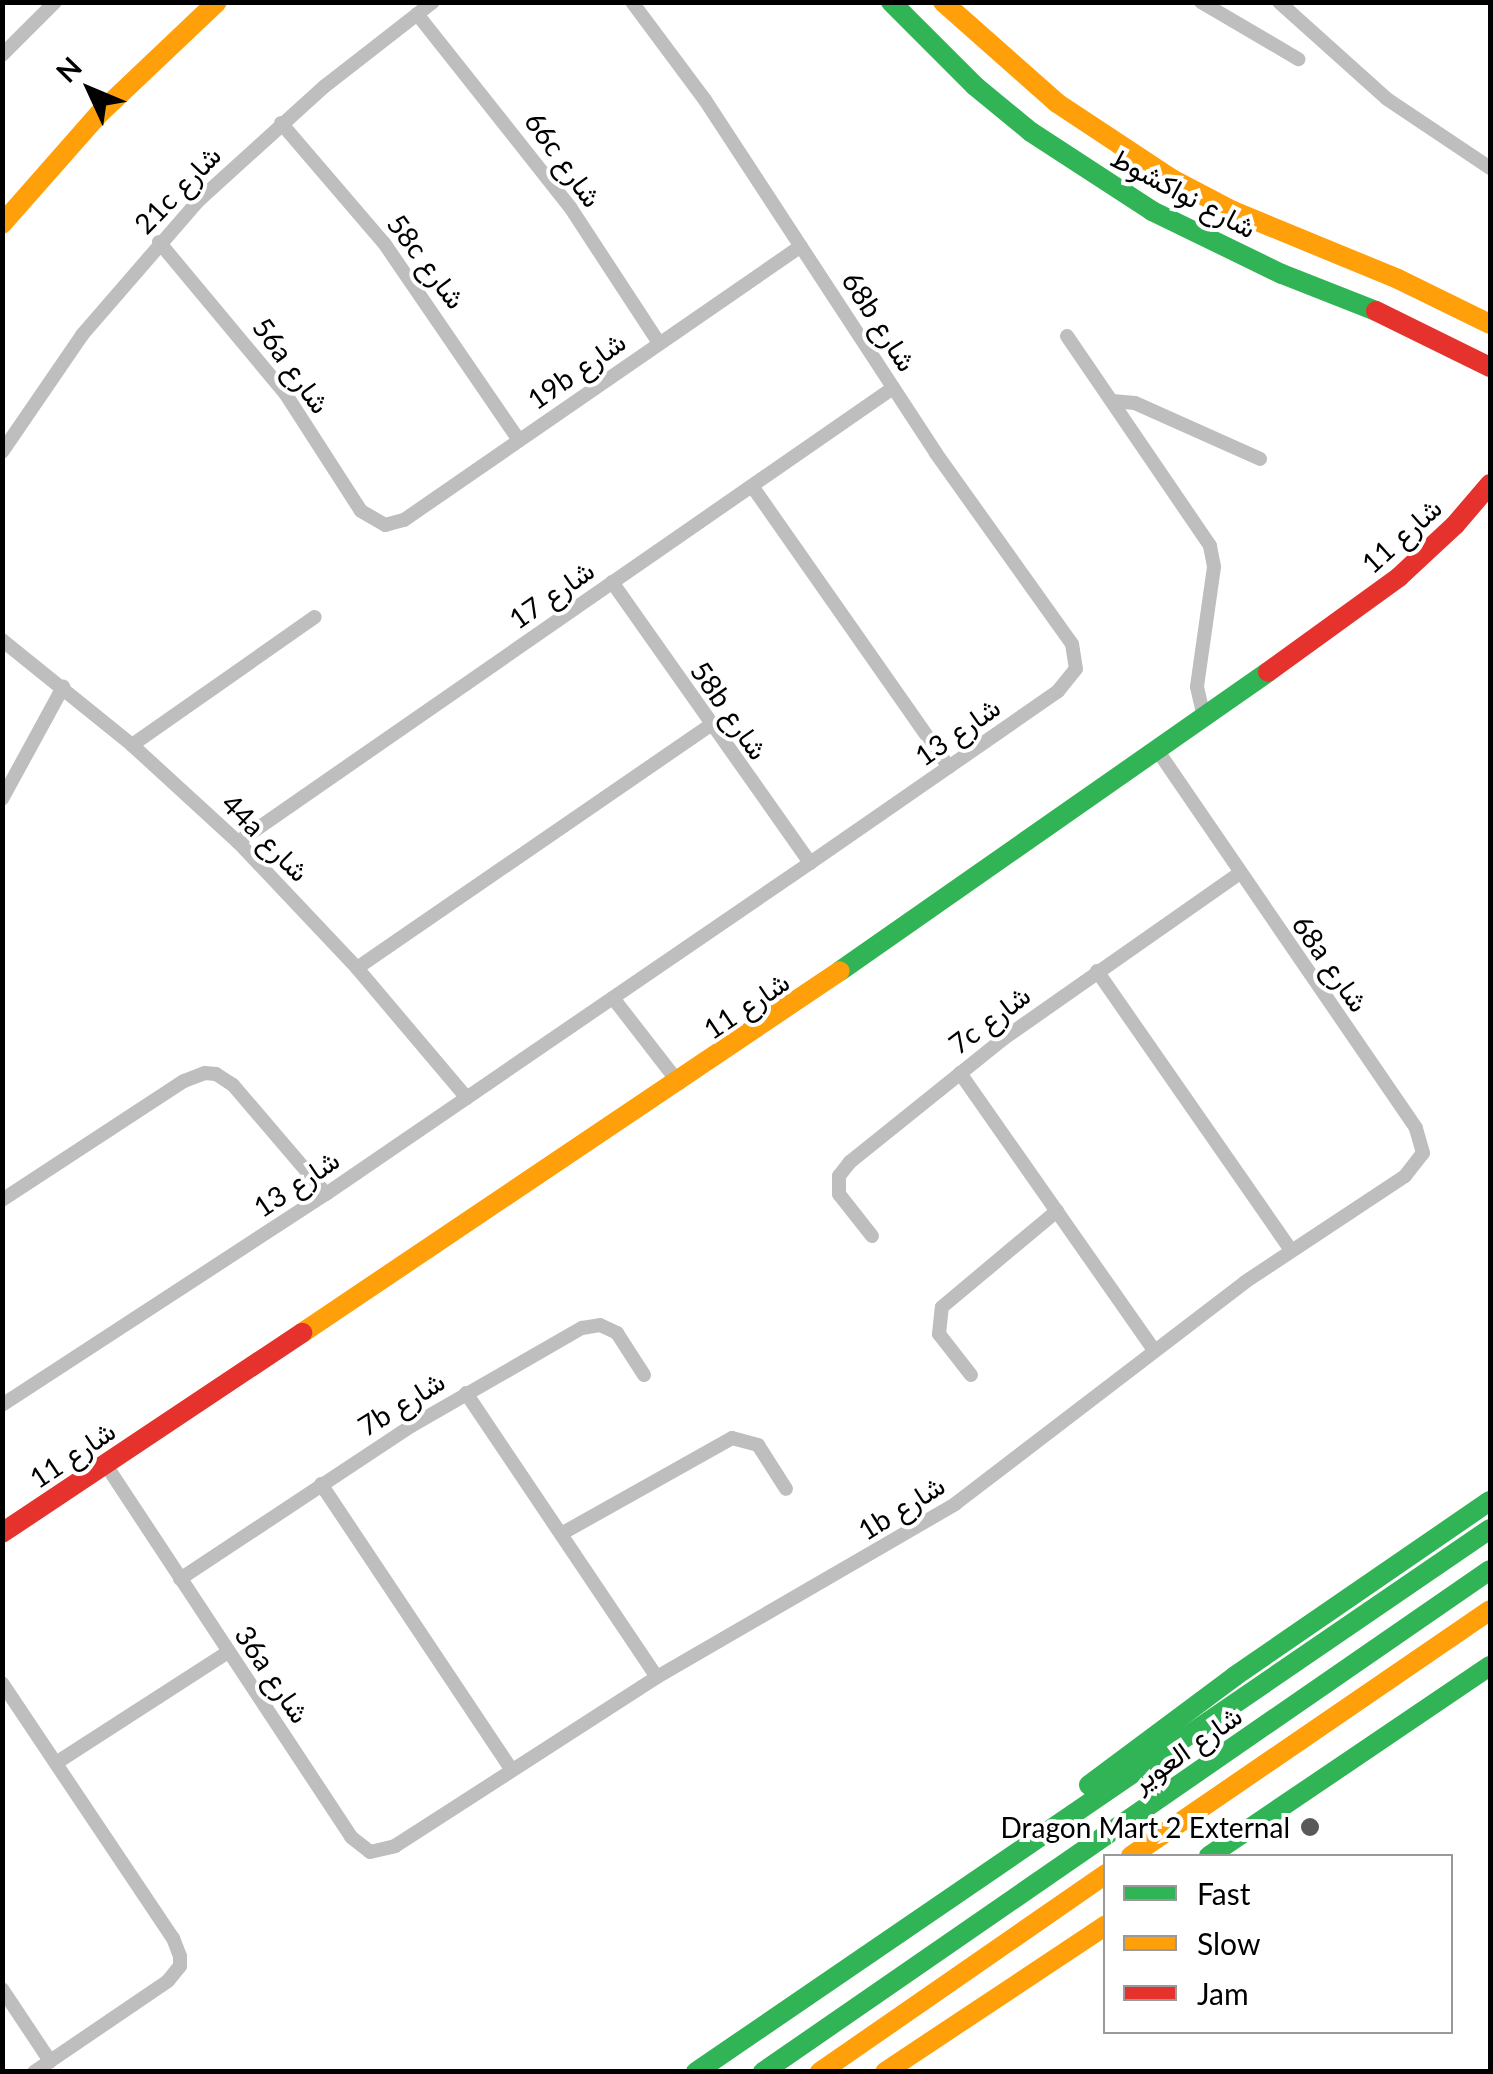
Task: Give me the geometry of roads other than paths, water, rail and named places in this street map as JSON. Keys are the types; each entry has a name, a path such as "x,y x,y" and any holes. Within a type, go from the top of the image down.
{"main road":[{"path":"2,224 100,112 217,2"},
{"name":"شارع نواكشوط","path":"891,2 976,86 1136,202 1216,244 1381,312 1490,367"},
{"name":"شارع نواكشوط","path":"943,2 1057,103 1172,179 1234,211 1398,279 1490,324"},
{"name":"شارع 11","path":"2,1533 674,1086 1204,718 1399,577 1455,525 1490,484"},
{"path":"932,1907 1178,1717 1490,1501"},
{"path":"696,2072 1490,1528"},
{"name":"شارع العوير","path":"763,2072 1490,1570"},
{"name":"شارع العوير","path":"1135,1854 1490,1610"},
{"path":"1211,1854 1490,1666"},
{"path":"820,2072 1103,1876"},
{"path":"885,2072 1103,1927"}],"street":[{"path":"2,55 54,2"},
{"name":"21c شارع","path":"2,452 82,335 159,242 281,123 433,2"},
{"name":"68b شارع","path":"632,2 697,88 894,388 1072,644 1076,669"},
{"path":"1201,2 1298,60"},
{"path":"1278,2 1387,99 1490,168"},
{"name":"66c شارع","path":"417,14 522,142 660,343"},
{"name":"58c شارع","path":"281,123 384,243 519,440"},
{"name":"56a شارع","path":"159,242 245,340 361,511 376,524"},
{"name":"19b شارع","path":"376,524 404,520 801,246"},
{"path":"1067,336 1205,536 1214,556 1198,687 1204,718"},
{"name":"شارع 17","path":"238,842 894,388"},
{"path":"1112,401 1135,403 1260,459"},
{"path":"752,486 950,766"},
{"name":"58b شارع","path":"612,582 810,864"},
{"path":"132,745 315,617"},
{"name":"44a شارع","path":"2,640 132,745 238,842 357,968 467,1098"},
{"name":"شارع 13","path":"2,1405 326,1194 810,864 1058,692 1076,669"},
{"path":"2,799 63,687"},
{"path":"357,968 710,725"},
{"name":"68a شارع","path":"1153,753 1416,1128 1422,1153"},
{"name":"7c شارع","path":"872,1236 840,1194 843,1168 1097,970 1239,874"},
{"path":"1097,970 1291,1250"},
{"path":"613,998 674,1086"},
{"path":"960,1073 1154,1350"},
{"path":"2,1200 184,1080 216,1074 241,1092 326,1194"},
{"name":"1b شارع","path":"370,1852 395,1846 657,1677 955,1504 1291,1250 1405,1176 1422,1153"},
{"path":"971,1375 939,1334 938,1316 949,1301 1057,1211"},
{"name":"7b شارع","path":"180,1579 466,1392 591,1325 617,1333 644,1375"},
{"path":"466,1392 657,1677"},
{"path":"561,1534 732,1438 758,1446 786,1489"},
{"name":"36a شارع","path":"102,1468 352,1837 370,1852"},
{"path":"321,1484 512,1769"},
{"path":"56,1763 228,1652"},
{"path":"3,1684 173,1938 180,1966 161,1987 34,2072"},
{"path":"2,1989 50,2061"},
{"path":"894,2072 911,2054"}],"place":[{"name":"Dragon Mart 2 External","path":"1310,1827"}]}
